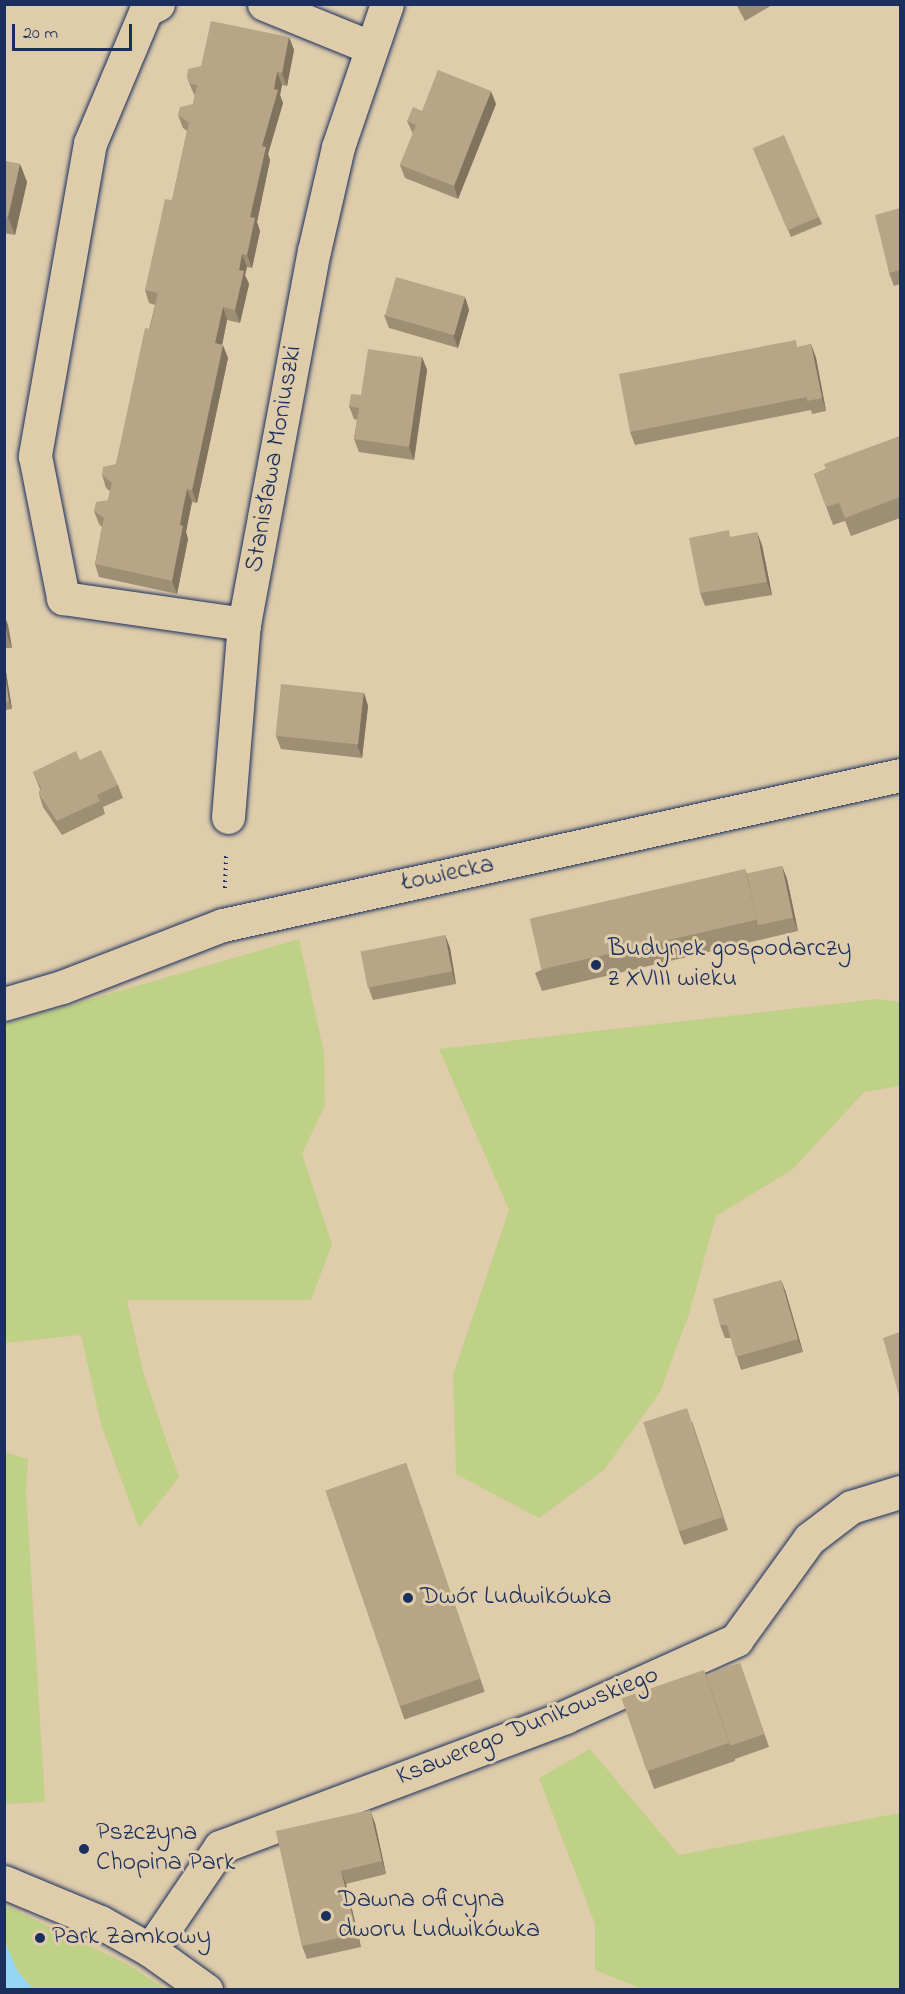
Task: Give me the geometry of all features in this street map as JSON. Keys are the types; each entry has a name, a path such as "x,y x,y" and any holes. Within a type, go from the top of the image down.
{"street":[{"path":"158,4 146,10 90,143 35,456 63,598 244,624"},
{"path":"264,4 370,47"},
{"name":"Stanisława Moniuszki","path":"228,817 244,624 314,251 338,147 370,47 387,4"},
{"name":"Łowiecka","path":"4,1004 62,987 223,925 900,775"},
{"name":"Ksawerego Dunikowskiego","path":"150,1950 220,1846 565,1717 736,1641 809,1539 851,1507 900,1492"},
{"path":"4,1882 51,1899 150,1950 206,1989"}],"path":[{"path":"223,925 228,817"}],"green space":[{"path":"299,939 324,1052 325,1105 302,1154 332,1244 311,1300 127,1300 143,1372 179,1477 139,1528 101,1424 81,1335 5,1343 5,1024"},
{"path":"877,999 900,1002 900,1086 864,1092 793,1169 716,1216 689,1314 660,1392 604,1470 539,1518 456,1474 453,1375 509,1210 439,1049"},
{"path":"5,1452 28,1459 26,1491 45,1802 5,1804"},
{"path":"590,1749 679,1855 900,1813 900,1989 642,1989 595,1970 595,1924 539,1778"},
{"name":"Park Zamkowy","path":"4,1905 127,1964 165,1989 5,1989"}],"water":[{"path":"4,1940 18,1972 33,1989 5,1989"}],"building":[{"path":"211,21 289,37 282,73 277,72 274,89 278,90 262,146 266,147 250,217 255,218 247,255 242,254 239,270 244,271 235,310 223,307 215,343 223,345 192,490 187,489 183,507 180,525 183,526 172,581 95,564 104,518 94,511 96,502 108,500 112,483 102,475 103,467 116,464 145,328 150,329 158,293 145,290 165,199 172,200 189,123 178,115 180,107 193,104 197,85 191,84 187,77 188,69 201,66"},
{"path":"438,70 491,91 454,186 400,165 416,125 407,121 413,107 422,111"},
{"path":"784,135 819,217 787,230 753,148"},
{"path":"4,161 20,164 8,217 4,216"},
{"path":"900,208 900,270 889,273 875,215"},
{"path":"396,277 465,297 454,335 385,315"},
{"path":"796,340 797,347 811,344 822,398 807,401 807,397 630,432 619,374"},
{"path":"368,349 422,357 409,447 354,439 359,408 349,406 351,394 361,395"},
{"path":"900,436 900,497 845,518 839,503 826,507 814,474 826,469 824,464"},
{"path":"729,530 730,537 757,532 767,582 700,593 689,538"},
{"path":"4,619 7,635 4,635"},
{"path":"4,669 9,702 4,703"},
{"path":"281,684 364,693 358,744 276,736"},
{"path":"101,750 118,785 97,795 100,801 57,821 39,794 41,788 33,772 76,751 80,760"},
{"path":"782,866 793,918 758,925 747,873"},
{"name":"Budynek gospodarczy z XVIII wieku","path":"745,869 757,920 541,969 530,919"},
{"path":"445,935 452,971 368,988 361,951"},
{"path":"781,1280 798,1339 736,1357 727,1325 720,1325 713,1299"},
{"path":"900,1332 900,1399 883,1338"},
{"path":"687,1408 723,1517 679,1532 643,1422"},
{"name":"Dwór Ludwikówka","path":"406,1463 480,1679 400,1706 326,1491"},
{"path":"740,1663 764,1734 730,1746 706,1675"},
{"path":"704,1670 729,1743 647,1771 622,1698"},
{"name":"Dawna oficyna dworu Ludwikówka","path":"370,1810 382,1861 341,1871 357,1934 302,1946 276,1831"}],"place":[{"name":"Budynek gospodarczy z XVIII wieku","path":"596,965"},
{"name":"Dwór Ludwikówka","path":"408,1598"},
{"name":"Pszczyna Chopina Park","path":"84,1849"},
{"name":"Dawna oficyna dworu Ludwikówka","path":"326,1916"},
{"name":"Park Zamkowy","path":"40,1938"}]}
